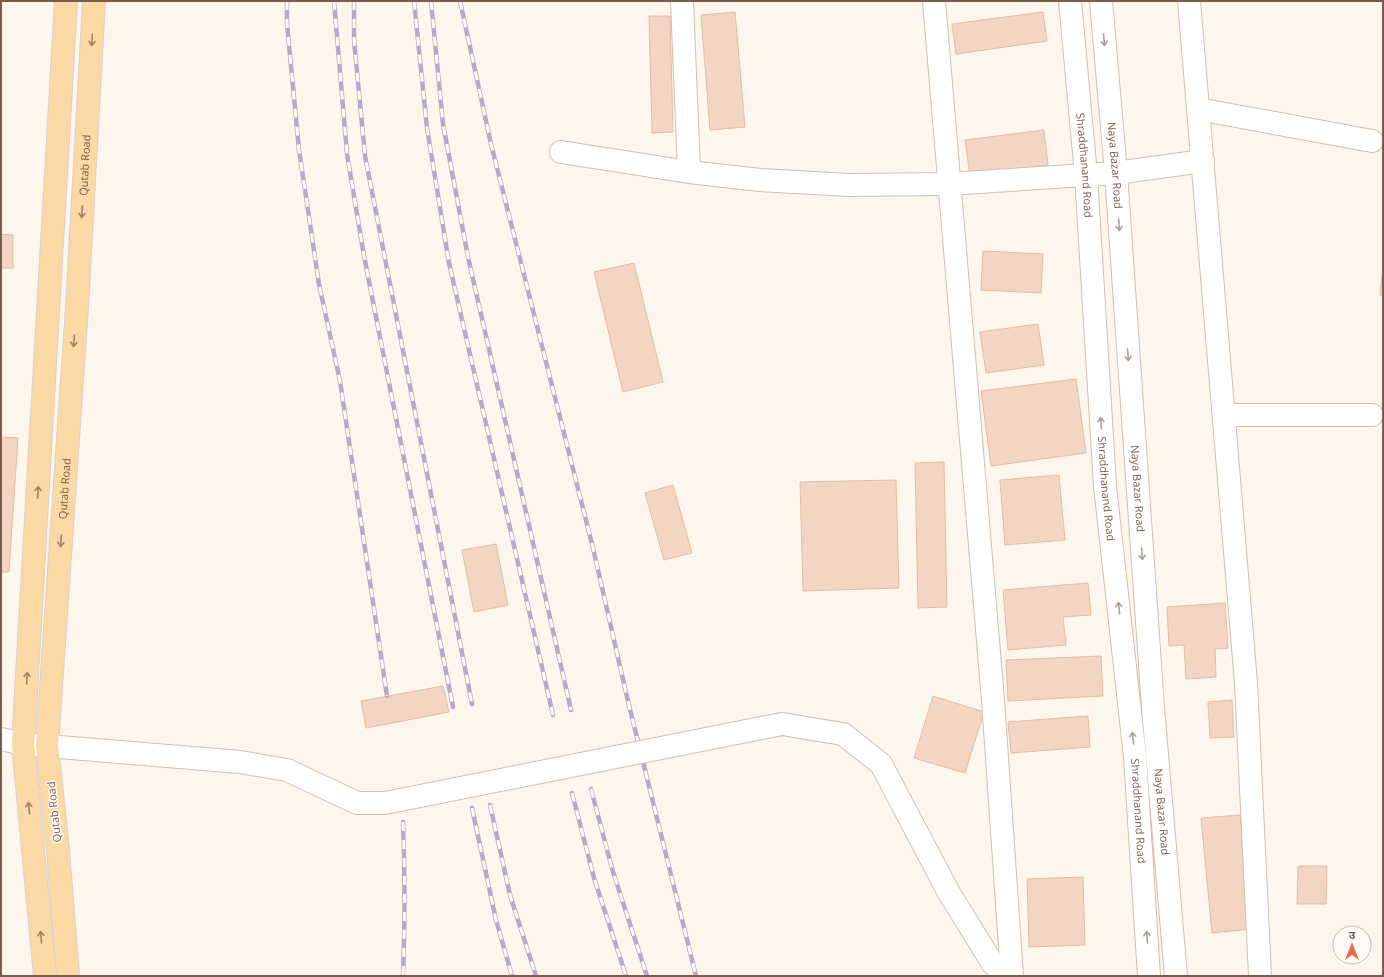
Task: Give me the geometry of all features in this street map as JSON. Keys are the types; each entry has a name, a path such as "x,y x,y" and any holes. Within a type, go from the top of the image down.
{"main road":[{"path":"45,976 23,744 66,1"},
{"name":"Qutab Road","path":"68,976 58,850 47,746 77,307 94,1"}],"street":[{"path":"682,1 689,172"},
{"path":"934,1 948,184 993,700 1011,976"},
{"name":"Shraddhanand Road","path":"1070,1 1086,175 1105,486 1135,757 1149,976"},
{"name":"Naya Bazar Road","path":"1100,1 1116,173 1153,700 1176,976"},
{"path":"1189,1 1246,683 1260,976"},
{"path":"1198,109 1372,141"},
{"path":"560,152 689,172 760,180 849,185 948,184 1116,173 1203,161"},
{"path":"1224,415 1372,415"},
{"path":"1,739 23,744 240,762 287,770 357,803 385,804 782,724 843,734 881,764 949,893 993,964 1011,976"}],"building":[{"path":"735,12 745,127 710,130 701,15"},
{"path":"1043,12 1047,41 956,54 952,24"},
{"path":"649,16 670,16 673,132 652,133"},
{"path":"1044,130 1048,165 970,175 965,140"},
{"path":"1,234 13,235 13,268 1,268"},
{"path":"983,251 1043,254 1041,293 981,290"},
{"path":"634,263 663,382 623,392 594,272"},
{"path":"1383,266 1383,295 1380,295"},
{"path":"1038,324 1044,365 986,373 980,332"},
{"path":"1076,379 1086,453 991,466 981,391"},
{"path":"1,437 18,438 9,572 1,572"},
{"path":"944,462 947,607 918,608 915,463"},
{"path":"1059,475 1065,540 1005,545 1000,480"},
{"path":"896,480 899,588 803,591 800,482"},
{"path":"673,485 692,553 664,560 645,493"},
{"path":"496,544 508,605 474,612 462,550"},
{"path":"1088,583 1091,615 1063,617 1066,645 1008,650 1003,590"},
{"path":"1225,603 1228,648 1215,649 1216,677 1186,679 1184,645 1169,646 1167,607"},
{"path":"1101,656 1103,696 1008,701 1006,660"},
{"path":"443,686 449,712 366,728 361,701"},
{"path":"933,696 984,712 965,773 914,758"},
{"path":"1232,700 1234,737 1210,738 1208,702"},
{"path":"1088,716 1090,747 1011,753 1008,722"},
{"path":"1240,815 1251,929 1212,933 1201,818"},
{"path":"1298,866 1327,866 1326,904 1297,904"},
{"path":"1083,877 1085,945 1029,947 1027,879"}],"railway":[{"path":"287,1 287,24 299,150 319,284 340,381 387,696"},
{"path":"334,1 347,154 364,256 453,707"},
{"path":"354,1 354,40 365,156 472,704"},
{"path":"414,1 427,128 449,263 553,715"},
{"path":"431,1 443,124 468,257 571,710"},
{"path":"460,1 491,144 593,548 627,697 696,976"},
{"path":"591,789 613,872 647,976"},
{"path":"572,793 594,878 626,976"},
{"path":"490,805 510,895 536,976"},
{"path":"472,808 496,920 512,976"},
{"path":"403,822 403,976"}]}
